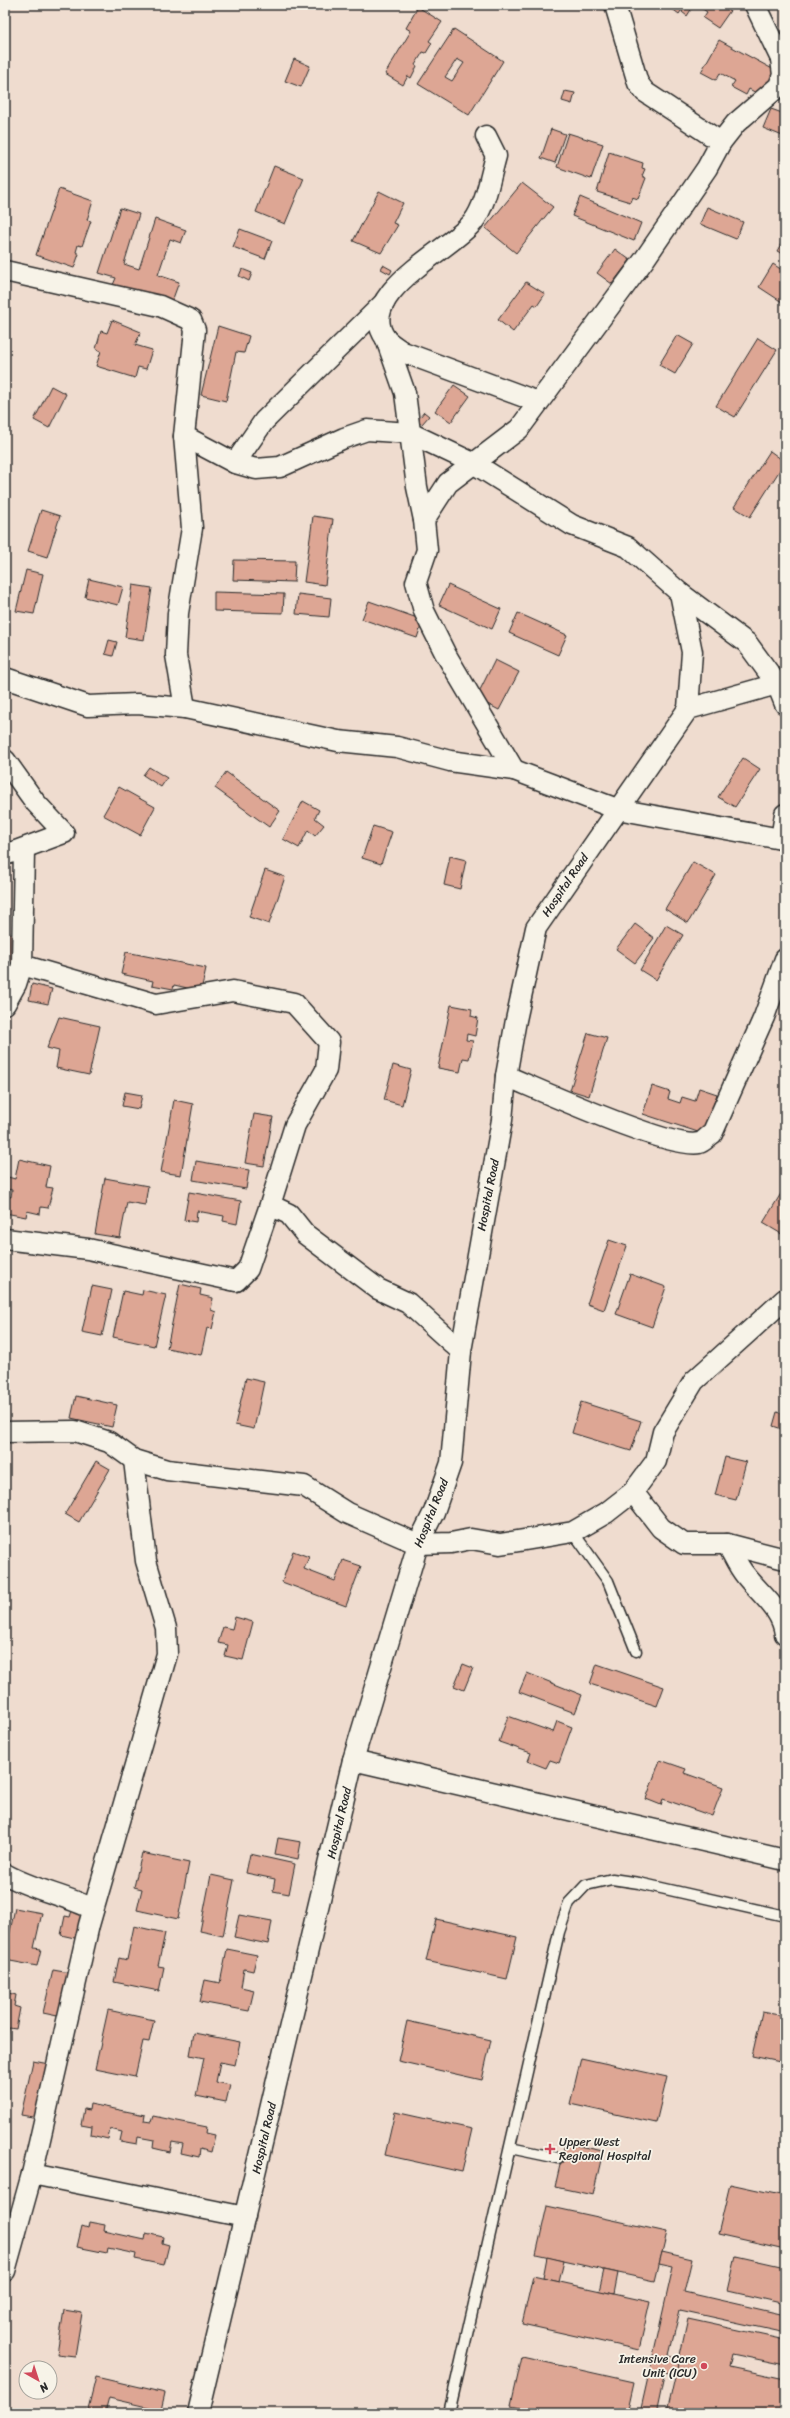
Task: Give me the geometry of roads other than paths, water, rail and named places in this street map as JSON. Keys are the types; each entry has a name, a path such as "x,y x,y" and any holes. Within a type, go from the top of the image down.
{"street":[{"path":"615,5 638,83 645,92 721,142"},
{"path":"424,520 448,483 519,429 644,260 708,168 721,142 736,123 779,86 783,75 783,53 755,5"},
{"path":"235,463 264,422 385,302 401,279 459,237 474,222 482,204 496,156 486,136"},
{"path":"5,271 160,306 191,320 195,330 184,436 192,528 178,614 176,655 185,708"},
{"path":"385,302 379,320 405,393 424,520 427,550 416,582 424,611 445,654 514,770"},
{"path":"386,339 403,352 538,402"},
{"path":"184,436 235,463 256,469 280,467 344,438 367,430 410,433 473,463 572,525 628,547 680,593 747,643 777,684 785,704"},
{"path":"680,593 692,652 688,709 777,684"},
{"path":"5,678 88,706 137,704 185,708 338,741 397,747 450,761 514,770 617,809 783,839 785,814"},
{"name":"Hospital Road","path":"198,2413 354,1760 418,1544 434,1512 451,1463 461,1351 502,1120 506,1076 536,928 617,809 688,709"},
{"path":"5,760 35,802 64,833 5,855"},
{"path":"5,1004 16,984 22,965 24,849"},
{"path":"506,1076 644,1131 682,1143 700,1143 712,1134 764,1017 785,958"},
{"path":"5,1238 88,1249 236,1281 248,1268 270,1205 295,1125 326,1070 330,1042 294,1003 233,991 156,1004 22,965"},
{"path":"270,1205 289,1214 305,1234 378,1289 408,1304 461,1351"},
{"path":"5,1432 75,1431 109,1442 134,1460 168,1470 304,1486 347,1513 418,1544 451,1543 471,1539 500,1544 574,1532 606,1513 633,1492 656,1461 663,1432 694,1381 785,1298"},
{"path":"5,2271 32,2174 93,1909 167,1654 166,1628 146,1561 134,1460"},
{"path":"633,1492 661,1528 684,1544 727,1544 785,1559"},
{"path":"727,1544 745,1576 769,1600 784,1627 785,1634"},
{"path":"354,1760 785,1860"},
{"path":"5,1874 20,1882 74,1899 93,1909"},
{"path":"32,2174 245,2217"}],"lane":[{"path":"574,1532 608,1582 636,1652"},
{"path":"449,2413 559,1932 569,1903 586,1885 612,1878 639,1882 785,1916"},
{"path":"510,2148 558,2158"}],"place":[{"name":"Upper West Regional Hospital","path":"550,2149"},
{"name":"Intensive Care Unit (ICU)","path":"704,2366"}]}
